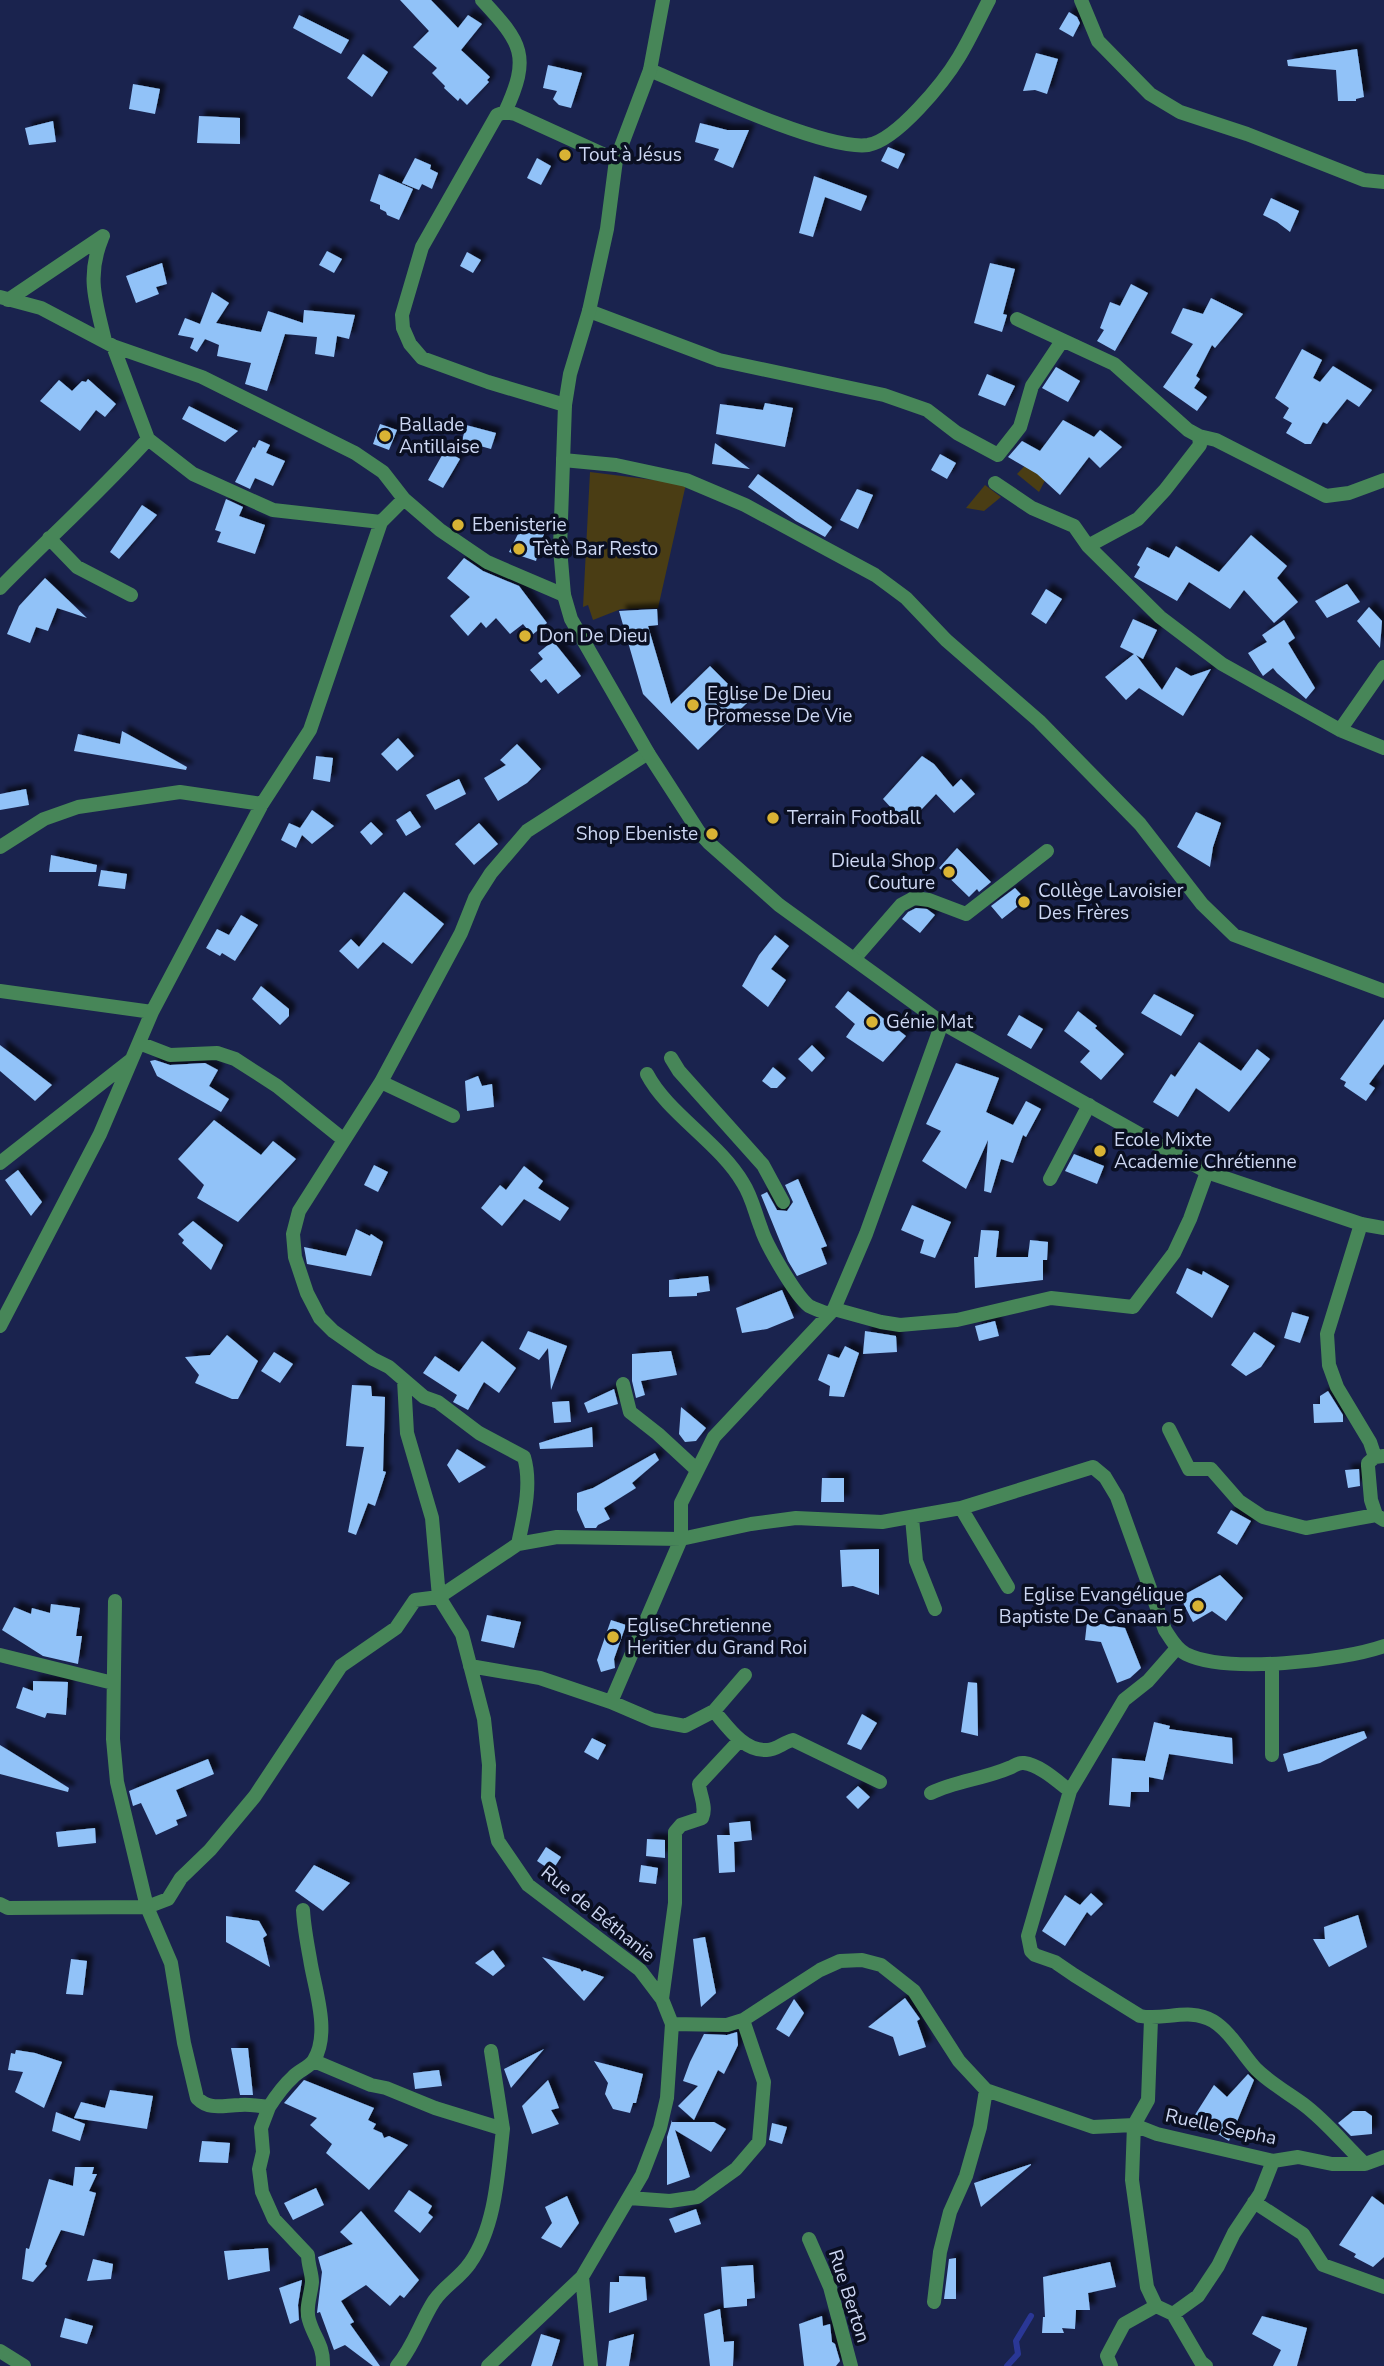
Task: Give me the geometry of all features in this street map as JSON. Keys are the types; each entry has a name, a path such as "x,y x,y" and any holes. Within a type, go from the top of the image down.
{"street":[{"path":"482,0 508,31 521,60 518,83 505,112"},
{"path":"663,0 650,70 617,160 612,209 589,311 569,374 565,405 560,548 564,595 571,619 648,752 699,832 709,843 779,905 942,1023 1207,1172 1362,1224 1384,1228"},
{"path":"650,70 797,130 836,142 867,145 888,136 904,123 930,93 958,59 989,0"},
{"path":"1081,0 1098,41 1150,94 1181,112 1247,134 1364,180 1384,182"},
{"path":"565,405 488,382 422,358 410,344 403,328 402,315 422,247 497,115 505,112 515,114 617,160"},
{"path":"4,298 103,236 94,257 94,296 109,344 148,439 193,474 273,510 381,522"},
{"path":"4,298 41,308 109,344 202,377 355,453 383,472 404,499 440,530 487,562 564,595"},
{"path":"589,311 719,360 884,395 916,406 927,410 957,433 998,455 1020,427 1032,386 1062,341"},
{"path":"1017,318 1114,364 1188,430 1216,440 1326,496 1349,493 1384,480"},
{"path":"1088,546 1138,519 1200,445 1199,436"},
{"path":"0,589 49,538 101,491 148,439"},
{"path":"563,460 616,465 686,480 745,505 875,575 906,598 946,640 1039,721 1140,824 1202,904 1234,934 1384,992"},
{"path":"995,483 1032,508 1074,526 1088,546 1160,617 1222,664 1340,730 1384,747"},
{"path":"0,1326 100,1134 152,1012 262,804 310,730 381,522 404,499"},
{"path":"49,538 77,567 131,594"},
{"path":"1340,730 1384,667"},
{"path":"518,1544 528,1470 524,1457 479,1433 438,1402 424,1397 389,1367 373,1359 320,1318 307,1293 295,1257 293,1234 299,1211 381,1082 461,933 475,898 491,873 527,831 648,752"},
{"path":"0,847 44,819 78,807 180,792 262,804"},
{"path":"855,959 901,905 914,898 929,900 966,914 1047,851"},
{"path":"0,991 152,1012"},
{"path":"611,1702 681,1539 681,1503 714,1437 832,1312 866,1234 942,1023"},
{"path":"139,1043 170,1055 217,1053 235,1059 277,1086 344,1140"},
{"path":"671,1058 679,1071 763,1165 783,1202"},
{"path":"0,1163 132,1059"},
{"path":"647,1074 655,1088 718,1152 743,1182 755,1207 762,1231 795,1290 809,1305 881,1322 900,1325 957,1320 1051,1298 1133,1307 1174,1253 1207,1172"},
{"path":"381,1082 453,1116"},
{"path":"1050,1179 1088,1104"},
{"path":"1169,1429 1189,1469 1212,1469 1239,1501 1263,1517 1306,1528 1380,1518 1371,1500 1368,1463 1380,1457 1337,1387 1329,1365 1326,1334 1362,1224"},
{"name":"Rue de Béthanie","path":"404,1380 405,1424 432,1518 439,1597 462,1634 484,1719 489,1765 488,1797 498,1841 528,1885 640,1969 662,1999 672,2024 667,2098 642,2175 582,2277 488,2366"},
{"path":"623,1384 629,1412 697,1470"},
{"path":"0,1904 8,1908 147,1907 168,1899 181,1878 210,1850 238,1813 255,1796 341,1666 396,1628 415,1600 439,1597 518,1544 557,1536 681,1539 751,1524 796,1518 882,1522 961,1508 1093,1467 1105,1477 1117,1497 1150,1593 1165,1630 1177,1648 1187,1654 1213,1661 1253,1665 1334,1657 1384,1646"},
{"path":"961,1508 1008,1587"},
{"path":"912,1518 916,1561 935,1609"},
{"path":"115,1601 113,1739 117,1782 147,1907 171,1963 184,2043 197,2098 203,2105 215,2107 269,2107"},
{"path":"1177,1648 1147,1681 1124,1700 1070,1791 1028,1936 1031,1951 1065,1967 1140,2016 1152,2019 1177,2014 1195,2015 1213,2021 1257,2071 1305,2105 1365,2164"},
{"path":"0,1656 113,1683"},
{"path":"1272,1664 1272,1755"},
{"path":"470,1667 540,1678 611,1702 653,1720 685,1726 714,1711 745,1675"},
{"path":"714,1711 740,1740 764,1751 793,1740 880,1782"},
{"path":"662,1999 674,1903 675,1832 681,1825 702,1818 704,1805 699,1784 740,1740"},
{"path":"931,1793 1008,1769 1018,1763 1026,1763 1040,1769 1070,1791"},
{"path":"303,1910 321,2018 320,2039 314,2061 279,2091 269,2107 261,2127 263,2152 259,2169 262,2192 275,2218 308,2255 312,2278 307,2312 324,2352 323,2366"},
{"path":"672,2024 727,2025 743,2021 820,1970 840,1961 862,1960 881,1965 914,1991 959,2061 986,2090 1093,2127 1133,2125"},
{"path":"1152,2019 1148,2100 1133,2125 1132,2180 1147,2287 1156,2306 1173,2314 1206,2366"},
{"path":"629,2198 670,2201 697,2197 736,2169 759,2142 764,2082 743,2021"},
{"path":"397,2366 420,2333 441,2290 453,2284 461,2275 481,2244 490,2214 503,2129 491,2051"},
{"path":"314,2061 371,2085 503,2129"},
{"path":"934,2302 940,2252 950,2212 966,2176 980,2127 986,2090"},
{"name":"Ruelle Sepha","path":"1133,2125 1157,2134 1273,2161 1298,2157 1332,2164 1365,2164 1384,2157"},
{"path":"1173,2314 1198,2296 1218,2266 1234,2232 1254,2202 1273,2161"},
{"path":"1254,2202 1303,2234 1323,2265 1384,2287"},
{"name":"Rue Berton","path":"809,2239 830,2287 851,2366"},
{"path":"582,2277 591,2366"},
{"path":"1111,2366 1107,2356 1124,2324 1156,2306"},
{"path":"0,2351 24,2366"}],"shaded area":[{"path":"1032,458 1052,467 1039,492 1017,474"},
{"path":"590,472 686,484 658,608 621,609 593,620 588,605 583,607"},
{"path":"985,485 1001,497 984,511 966,508"}],"building":[{"path":"400,0 431,0 458,28 468,15 482,24 461,50 490,77 487,80 489,82 467,105 460,98 458,101 444,88 432,73 437,68 413,47 429,31"},
{"path":"1069,12 1077,17 1080,23 1073,37 1059,29"},
{"path":"299,15 349,40 341,54 293,28"},
{"path":"1357,49 1364,97 1356,101 1338,101 1336,70 1288,66 1287,60"},
{"path":"1036,53 1058,59 1047,94 1035,90 1023,91"},
{"path":"363,54 388,72 372,97 347,78"},
{"path":"548,65 582,73 571,108 559,105 553,99 557,91 543,88"},
{"path":"133,84 160,89 155,114 129,109"},
{"path":"199,116 240,118 240,144 197,143"},
{"path":"53,121 56,142 29,145 25,128"},
{"path":"700,123 727,130 749,130 733,168 714,160 719,149 695,142"},
{"path":"888,147 905,154 898,169 881,161"},
{"path":"415,158 431,165 430,169 438,173 432,189 422,184 419,190 402,183"},
{"path":"537,158 551,166 541,185 527,178"},
{"path":"379,174 413,189 399,220 387,215 380,209 380,205 370,201"},
{"path":"814,176 867,196 861,211 825,197 813,237 799,233"},
{"path":"1271,198 1299,211 1290,232 1263,215"},
{"path":"327,251 342,259 334,273 319,265"},
{"path":"467,252 481,260 473,273 460,266"},
{"path":"162,263 167,284 156,287 159,294 136,303 126,276"},
{"path":"990,263 1015,269 1003,314 1007,315 1002,332 974,323"},
{"path":"1131,284 1148,293 1115,351 1097,341 1104,330 1100,328 1110,302 1120,306"},
{"path":"212,292 229,303 216,323 261,332 268,311 303,323 304,310 355,315 349,339 337,336 334,357 315,354 317,337 285,334 267,391 245,384 251,363 217,356 219,345 205,339 197,352 190,348 194,338 178,335 185,318 200,324"},
{"path":"1211,298 1243,314 1215,348 1212,345 1196,376 1200,379 1194,388 1207,397 1197,411 1163,387 1193,344 1171,333 1183,308 1203,314"},
{"path":"1302,349 1322,360 1313,378 1320,382 1333,366 1372,390 1359,407 1347,399 1327,424 1323,422 1311,444 1305,444 1286,433 1292,423 1283,418 1289,408 1275,398"},
{"path":"1056,367 1080,381 1068,402 1042,388"},
{"path":"987,374 1015,386 1005,406 978,395"},
{"path":"88,379 116,404 105,417 96,410 80,431 40,401 59,380 72,391"},
{"path":"765,403 793,408 785,447 716,434 720,404 763,410"},
{"path":"189,406 238,431 225,442 182,419"},
{"path":"1063,420 1094,437 1100,430 1122,447 1100,468 1089,457 1060,495 1037,474 1008,457 1022,441 1040,451"},
{"path":"380,424 397,430 389,450 373,444"},
{"path":"466,425 496,433 491,449 462,441"},
{"path":"259,440 270,445 266,453 285,461 273,486 255,478 250,489 235,482"},
{"path":"715,443 750,469 712,464"},
{"path":"445,450 460,459 443,488 428,480"},
{"path":"940,454 956,463 947,479 931,470"},
{"path":"758,474 832,527 825,537 796,521 748,487"},
{"path":"857,489 873,495 858,529 840,520"},
{"path":"226,499 243,507 239,516 265,525 255,554 217,542 221,532 215,530"},
{"path":"142,505 157,515 119,559 110,552"},
{"path":"523,524 545,530 536,561 509,552"},
{"path":"1251,535 1287,566 1277,578 1298,602 1274,623 1244,590 1230,609 1189,582 1177,601 1134,577 1147,547 1169,558 1176,546 1219,572"},
{"path":"464,558 483,571 519,586 547,623 532,635 523,624 510,634 496,618 486,628 481,622 468,636 450,616 470,597 447,578"},
{"path":"45,578 87,618 57,608 48,631 36,627 30,643 7,634 19,606"},
{"path":"1347,584 1360,602 1327,618 1315,601"},
{"path":"1046,589 1062,599 1046,624 1031,614"},
{"path":"1369,607 1382,621 1380,648 1357,621"},
{"path":"657,609 658,625 648,626 671,704 710,666 747,703 698,750 643,694 619,611"},
{"path":"1133,619 1157,630 1143,659 1136,655 1162,690 1176,667 1191,676 1211,669 1183,716 1139,688 1126,700 1105,677 1134,654 1120,647"},
{"path":"1284,620 1295,638 1288,643 1315,688 1306,699 1273,668 1263,676 1248,653 1267,642 1262,635"},
{"path":"553,641 581,676 558,694 546,679 541,683 530,670 543,659 538,653"},
{"path":"122,731 187,767 186,770 74,751 78,734 120,744"},
{"path":"398,738 414,756 397,771 381,754"},
{"path":"517,744 541,769 527,783 498,801 484,778 506,765 500,760"},
{"path":"316,756 333,758 330,782 313,779"},
{"path":"922,756 934,764 953,787 961,779 975,794 954,813 936,794 907,825 883,799"},
{"path":"459,779 466,794 435,810 426,795"},
{"path":"26,789 29,805 0,810 0,794"},
{"path":"312,810 334,826 312,844 302,835 296,848 281,840 289,823 300,828"},
{"path":"410,811 421,827 406,836 396,820"},
{"path":"1196,812 1221,823 1210,867 1177,847"},
{"path":"371,822 383,834 371,845 360,832"},
{"path":"479,823 498,844 474,865 455,844"},
{"path":"957,848 991,882 979,892 977,889 969,897 939,868"},
{"path":"51,855 97,865 96,872 49,872"},
{"path":"101,870 127,874 125,889 98,886"},
{"path":"1015,888 1026,900 1002,919 991,906"},
{"path":"404,892 444,924 412,964 383,942 358,969 339,951 351,939 359,947"},
{"path":"916,908 927,909 935,915 920,933 902,919"},
{"path":"241,915 258,925 235,961 206,948 217,929 229,935"},
{"path":"775,935 789,946 771,969 786,980 768,1007 742,986 759,955"},
{"path":"261,986 289,1009 289,1016 280,1025 252,999"},
{"name":"Génie Mat","path":"848,991 906,1036 883,1062 846,1037 855,1024 835,1007"},
{"path":"1154,994 1194,1015 1181,1036 1141,1013"},
{"path":"1078,1011 1124,1054 1101,1080 1080,1062 1090,1051 1064,1031"},
{"path":"1019,1015 1043,1029 1031,1049 1007,1035"},
{"path":"1384,1019 1384,1064 1369,1084 1375,1088 1366,1101 1344,1086 1346,1082 1340,1079"},
{"path":"1199,1042 1241,1071 1257,1049 1270,1059 1229,1112 1196,1088 1178,1117 1153,1102 1171,1074 1175,1077"},
{"path":"0,1045 52,1085 35,1101 0,1071"},
{"path":"812,1045 825,1058 812,1072 798,1059"},
{"path":"150,1061 170,1065 205,1063 218,1070 209,1086 229,1099 221,1112 157,1076"},
{"path":"956,1063 999,1078 986,1112 1013,1125 1026,1101 1041,1109 1026,1137 1023,1135 1013,1163 1001,1159 991,1193 984,1191 988,1140 966,1189 922,1161 941,1131 926,1124"},
{"path":"773,1067 786,1078 777,1088 771,1088 762,1081"},
{"path":"478,1076 482,1086 492,1084 494,1107 467,1111 465,1081"},
{"path":"214,1120 261,1155 273,1141 296,1159 238,1222 197,1198 204,1185 178,1159"},
{"path":"1074,1154 1104,1166 1097,1184 1065,1171"},
{"path":"374,1165 388,1172 378,1192 364,1185"},
{"path":"524,1166 543,1181 538,1188 569,1208 560,1221 524,1199 502,1226 481,1208 500,1185 506,1190"},
{"path":"18,1170 42,1202 31,1216 5,1180"},
{"path":"798,1179 827,1246 821,1248 827,1264 797,1276 788,1261 761,1195 767,1192 777,1210 787,1211 793,1202 785,1185"},
{"path":"912,1205 951,1222 935,1258 920,1253 924,1240 901,1230"},
{"path":"193,1221 223,1245 211,1270 182,1243 184,1240 178,1234"},
{"path":"356,1229 383,1242 371,1276 307,1264 304,1247 346,1256"},
{"path":"981,1230 999,1231 996,1257 1028,1257 1030,1240 1048,1242 1047,1260 1043,1260 1043,1280 975,1288 974,1257 978,1257"},
{"path":"1187,1268 1202,1275 1203,1271 1229,1286 1212,1318 1176,1293"},
{"path":"708,1276 710,1291 697,1293 697,1296 669,1297 669,1280"},
{"path":"782,1290 794,1318 767,1329 742,1333 736,1308"},
{"path":"1292,1312 1309,1317 1300,1343 1284,1338"},
{"path":"995,1321 999,1336 979,1341 975,1326"},
{"path":"528,1331 567,1346 551,1390 548,1348 539,1360 519,1349"},
{"path":"865,1331 896,1336 897,1352 863,1354"},
{"path":"1254,1332 1275,1346 1261,1367 1246,1376 1231,1365"},
{"path":"227,1335 258,1361 238,1399 195,1383 199,1375 185,1357 210,1355"},
{"path":"482,1341 516,1368 499,1393 484,1382 468,1410 453,1402 457,1395 423,1373 435,1356 459,1372"},
{"path":"845,1346 859,1353 844,1397 829,1396 830,1386 818,1380 828,1354 839,1358"},
{"path":"671,1351 677,1375 641,1381 645,1395 636,1398 632,1381 632,1354"},
{"path":"274,1352 293,1364 280,1383 261,1371"},
{"path":"352,1385 371,1386 372,1396 385,1397 383,1471 386,1472 375,1506 368,1503 356,1535 348,1532 364,1447 346,1446"},
{"path":"614,1389 618,1404 588,1413 584,1403"},
{"path":"1328,1391 1343,1415 1343,1422 1314,1423 1313,1404 1320,1404 1320,1396"},
{"path":"569,1401 571,1422 554,1423 552,1402"},
{"path":"681,1407 706,1428 696,1441 685,1442 679,1434"},
{"path":"592,1427 593,1447 540,1449 539,1443"},
{"path":"457,1449 486,1467 459,1483 447,1465"},
{"path":"655,1453 659,1460 632,1483 636,1488 604,1508 610,1519 596,1528 585,1528 577,1510 577,1493 593,1488"},
{"path":"1359,1469 1360,1486 1348,1488 1345,1470"},
{"path":"822,1478 844,1478 844,1502 821,1502"},
{"path":"1231,1510 1251,1521 1237,1545 1217,1533"},
{"path":"879,1549 879,1595 853,1586 842,1587 840,1550"},
{"path":"1220,1575 1243,1598 1226,1621 1212,1611 1193,1622 1180,1597"},
{"path":"51,1604 80,1608 76,1636 82,1636 78,1664 43,1656 2,1630 14,1607 31,1614 32,1608 50,1613"},
{"path":"487,1615 521,1622 514,1648 481,1641"},
{"path":"611,1620 626,1625 614,1659 615,1668 601,1672 597,1660"},
{"path":"1087,1622 1125,1628 1141,1668 1130,1678 1117,1683 1101,1642 1085,1640"},
{"path":"33,1681 68,1682 66,1715 47,1713 45,1718 16,1708 23,1687 33,1691"},
{"path":"968,1682 977,1683 978,1736 961,1732"},
{"path":"862,1714 877,1723 861,1750 847,1744"},
{"path":"1154,1722 1170,1726 1169,1729 1232,1738 1233,1764 1169,1754 1163,1780 1149,1777 1149,1792 1131,1792 1130,1807 1109,1805 1112,1758 1145,1761"},
{"path":"1364,1731 1367,1738 1320,1763 1288,1772 1283,1754"},
{"path":"592,1738 606,1745 598,1760 584,1752"},
{"path":"0,1745 69,1788 68,1792 0,1774"},
{"path":"208,1759 214,1774 176,1790 187,1816 176,1820 178,1825 156,1835 141,1803 133,1806 129,1791"},
{"path":"858,1786 870,1797 858,1809 846,1797"},
{"path":"750,1821 752,1840 734,1842 735,1872 719,1873 717,1835 730,1835 729,1823"},
{"path":"95,1828 96,1843 58,1847 56,1832"},
{"path":"647,1839 665,1840 665,1858 646,1856"},
{"path":"546,1847 561,1857 552,1871 537,1861"},
{"path":"314,1865 350,1883 323,1911 295,1891"},
{"path":"641,1865 658,1868 656,1884 639,1882"},
{"path":"1091,1893 1103,1904 1091,1916 1087,1912 1065,1946 1042,1931 1065,1895 1080,1905"},
{"path":"1358,1915 1367,1947 1329,1967 1313,1939 1325,1939 1324,1927"},
{"path":"226,1916 259,1921 267,1935 263,1938 270,1967 226,1942"},
{"path":"705,1937 716,1993 701,2007 693,1939"},
{"path":"493,1950 505,1966 493,1976 475,1963"},
{"path":"542,1957 580,1969 582,1972 584,1970 604,1977 584,2001"},
{"path":"71,1959 87,1961 83,1995 66,1994"},
{"path":"905,1998 920,2019 917,2021 926,2047 899,2056 893,2037 868,2027"},
{"path":"794,1999 804,2013 789,2037 776,2029"},
{"path":"737,2032 738,2045 724,2074 718,2070 694,2120 678,2106 698,2086 683,2081 690,2062 704,2034 727,2035"},
{"path":"231,2048 248,2048 253,2095 240,2095"},
{"path":"544,2049 511,2088 504,2069"},
{"path":"16,2050 62,2062 44,2108 15,2092 23,2072 8,2070 11,2053 15,2054"},
{"path":"594,2061 643,2074 636,2103 633,2103 630,2113 613,2109 605,2094 608,2083"},
{"path":"439,2070 442,2086 415,2089 413,2073"},
{"path":"1248,2074 1254,2080 1229,2141 1193,2118 1214,2085 1227,2097"},
{"path":"304,2080 374,2108 368,2120 376,2124 373,2129 382,2133 384,2138 389,2136 408,2145 369,2190 326,2153 332,2144 310,2125 317,2118 284,2103"},
{"path":"548,2080 559,2108 551,2110 559,2124 532,2134 522,2106"},
{"path":"110,2090 153,2096 147,2129 74,2118 81,2102 105,2108"},
{"path":"1353,2111 1365,2111 1372,2116 1372,2134 1351,2136 1338,2123"},
{"path":"56,2112 85,2124 80,2141 52,2131"},
{"path":"672,2120 714,2122 726,2129 711,2152 675,2130 690,2177 667,2185 667,2137"},
{"path":"772,2123 787,2127 782,2144 769,2140"},
{"path":"202,2141 230,2143 228,2163 199,2162"},
{"path":"1031,2165 981,2207 974,2183"},
{"path":"75,2167 94,2167 92,2174 97,2174 89,2191 96,2193 84,2236 61,2230 45,2264 47,2266 33,2282 22,2279 26,2248 29,2249 49,2179 73,2186"},
{"path":"316,2188 324,2205 293,2220 284,2203"},
{"path":"409,2190 432,2206 428,2213 433,2217 420,2233 394,2211"},
{"path":"567,2196 579,2223 561,2248 541,2238 552,2223 545,2207"},
{"path":"1372,2196 1384,2205 1384,2257 1373,2267 1339,2245"},
{"path":"696,2209 701,2224 675,2233 669,2219"},
{"path":"361,2211 419,2280 404,2298 400,2295 390,2306 366,2285 341,2301 354,2322 350,2324 380,2366 373,2366 345,2345 334,2350 320,2312 317,2313 322,2272 318,2257 353,2244 340,2232"},
{"path":"268,2248 270,2271 228,2280 224,2251"},
{"path":"956,2258 956,2299 944,2299 949,2259"},
{"path":"93,2259 113,2264 111,2279 87,2281"},
{"path":"1110,2262 1116,2287 1088,2293 1090,2310 1076,2310 1075,2329 1062,2328 1064,2333 1042,2333 1045,2317 1043,2277"},
{"path":"753,2265 755,2298 747,2299 747,2306 724,2308 721,2267"},
{"path":"619,2276 645,2277 647,2300 609,2313 610,2282 619,2282"},
{"path":"302,2280 298,2305 299,2320 290,2324 279,2288"},
{"path":"720,2309 724,2342 734,2341 733,2366 710,2366 704,2314"},
{"path":"822,2316 823,2326 830,2324 832,2342 840,2361 836,2366 804,2366 799,2324"},
{"path":"1262,2316 1307,2328 1297,2366 1273,2366 1281,2350 1252,2334"},
{"path":"65,2318 93,2326 87,2344 60,2337"},
{"path":"541,2334 560,2340 552,2366 531,2366"},
{"path":"634,2334 629,2366 606,2366 609,2341"}],"waterway":[{"path":"1007,2366 1018,2354 1016,2341 1031,2316"}],"place":[{"name":"Tout à Jésus","path":"565,155"},
{"name":"Ballade Antillaise","path":"385,436"},
{"name":"Ebenisterie","path":"458,525"},
{"name":"Tètè Bar Resto","path":"519,549"},
{"name":"Don De Dieu","path":"525,636"},
{"name":"Eglise De Dieu Promesse De Vie","path":"693,705"},
{"name":"Terrain Football","path":"773,818"},
{"name":"Shop Ebeniste","path":"712,834"},
{"name":"Dieula Shop Couture","path":"949,872"},
{"name":"Collège Lavoisier Des Frères","path":"1024,902"},
{"name":"Génie Mat","path":"872,1022"},
{"name":"Ecole Mixte Academie Chrétienne","path":"1100,1151"},
{"name":"Eglise Evangélique Baptiste De Canaan 5","path":"1198,1606"},
{"name":"EgliseChretienne Heritier du Grand Roi","path":"613,1637"}]}
